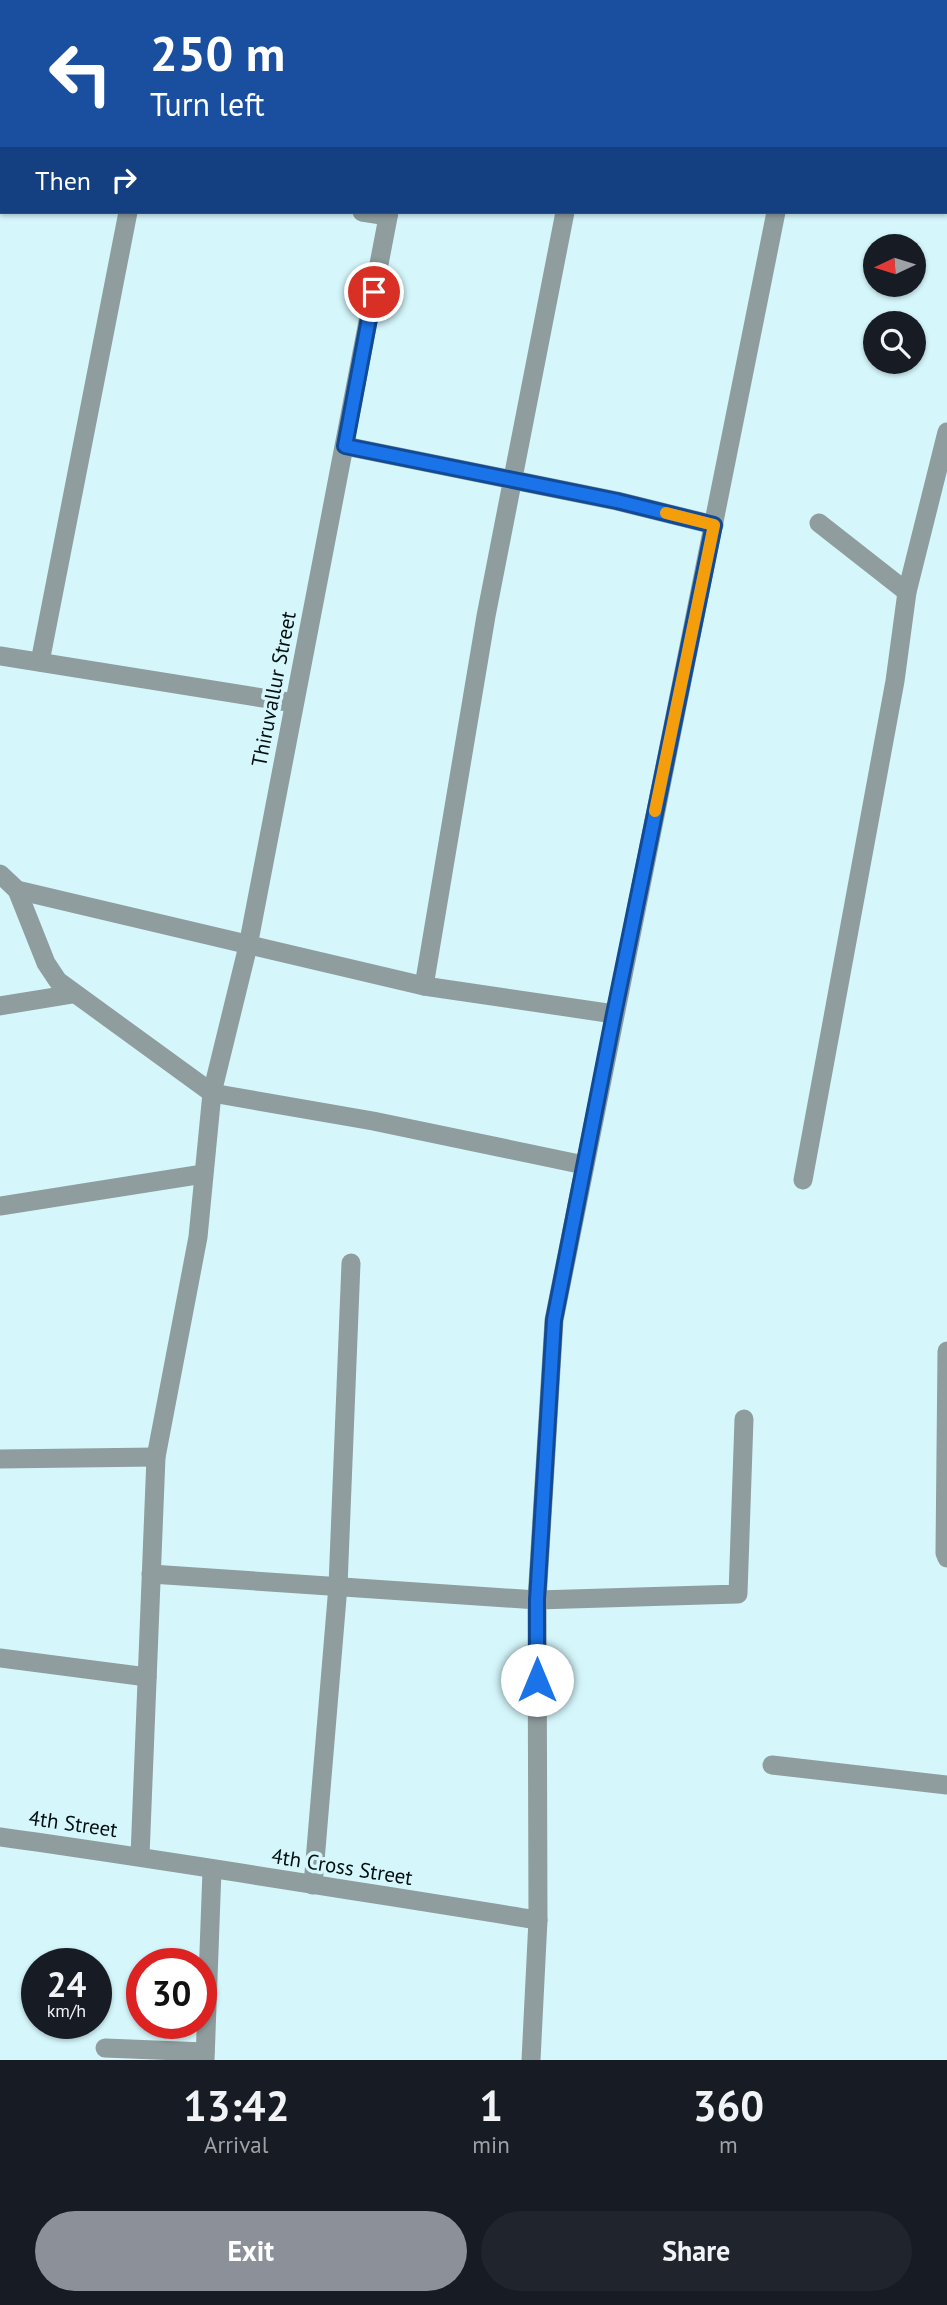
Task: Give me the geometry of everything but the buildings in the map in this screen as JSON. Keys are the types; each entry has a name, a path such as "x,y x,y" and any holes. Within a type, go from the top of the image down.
{"street":[{"path":"40,662 128,214"},
{"name":"Thiruvallur Street","path":"140,1856 156,1457 198,1237 212,1093 248,946 389,214"},
{"path":"424,986 486,616 565,214"},
{"path":"531,2060 538,1920 537,1600 554,1320 776,214"},
{"path":"803,1180 895,681 907,592 947,432"},
{"path":"345,446 617,501 714,525"},
{"path":"819,523 907,592"},
{"path":"0,656 294,702"},
{"path":"0,874 18,890 46,963 58,981 212,1093 373,1121 584,1165"},
{"path":"18,890 424,986 614,1014"},
{"path":"0,1006 74,994"},
{"path":"0,1206 203,1174"},
{"path":"313,1885 338,1586 351,1263"},
{"path":"947,1352 947,1558"},
{"path":"152,1574 537,1600 738,1594 744,1419"},
{"path":"0,1459 156,1457"},
{"path":"0,1658 147,1677"},
{"path":"772,1765 947,1785"},
{"name":"4th Street","path":"0,1837 140,1856"},
{"name":"4th Cross Street","path":"140,1856 212,1870 538,1920"},
{"path":"105,2048 205,2056 212,1870"}],"slow traffic":[{"path":"655,811 714,525 666,513"}],"route":[{"path":"374,292 345,446 617,501 714,525 554,1320 537,1600 537,1680"}]}
